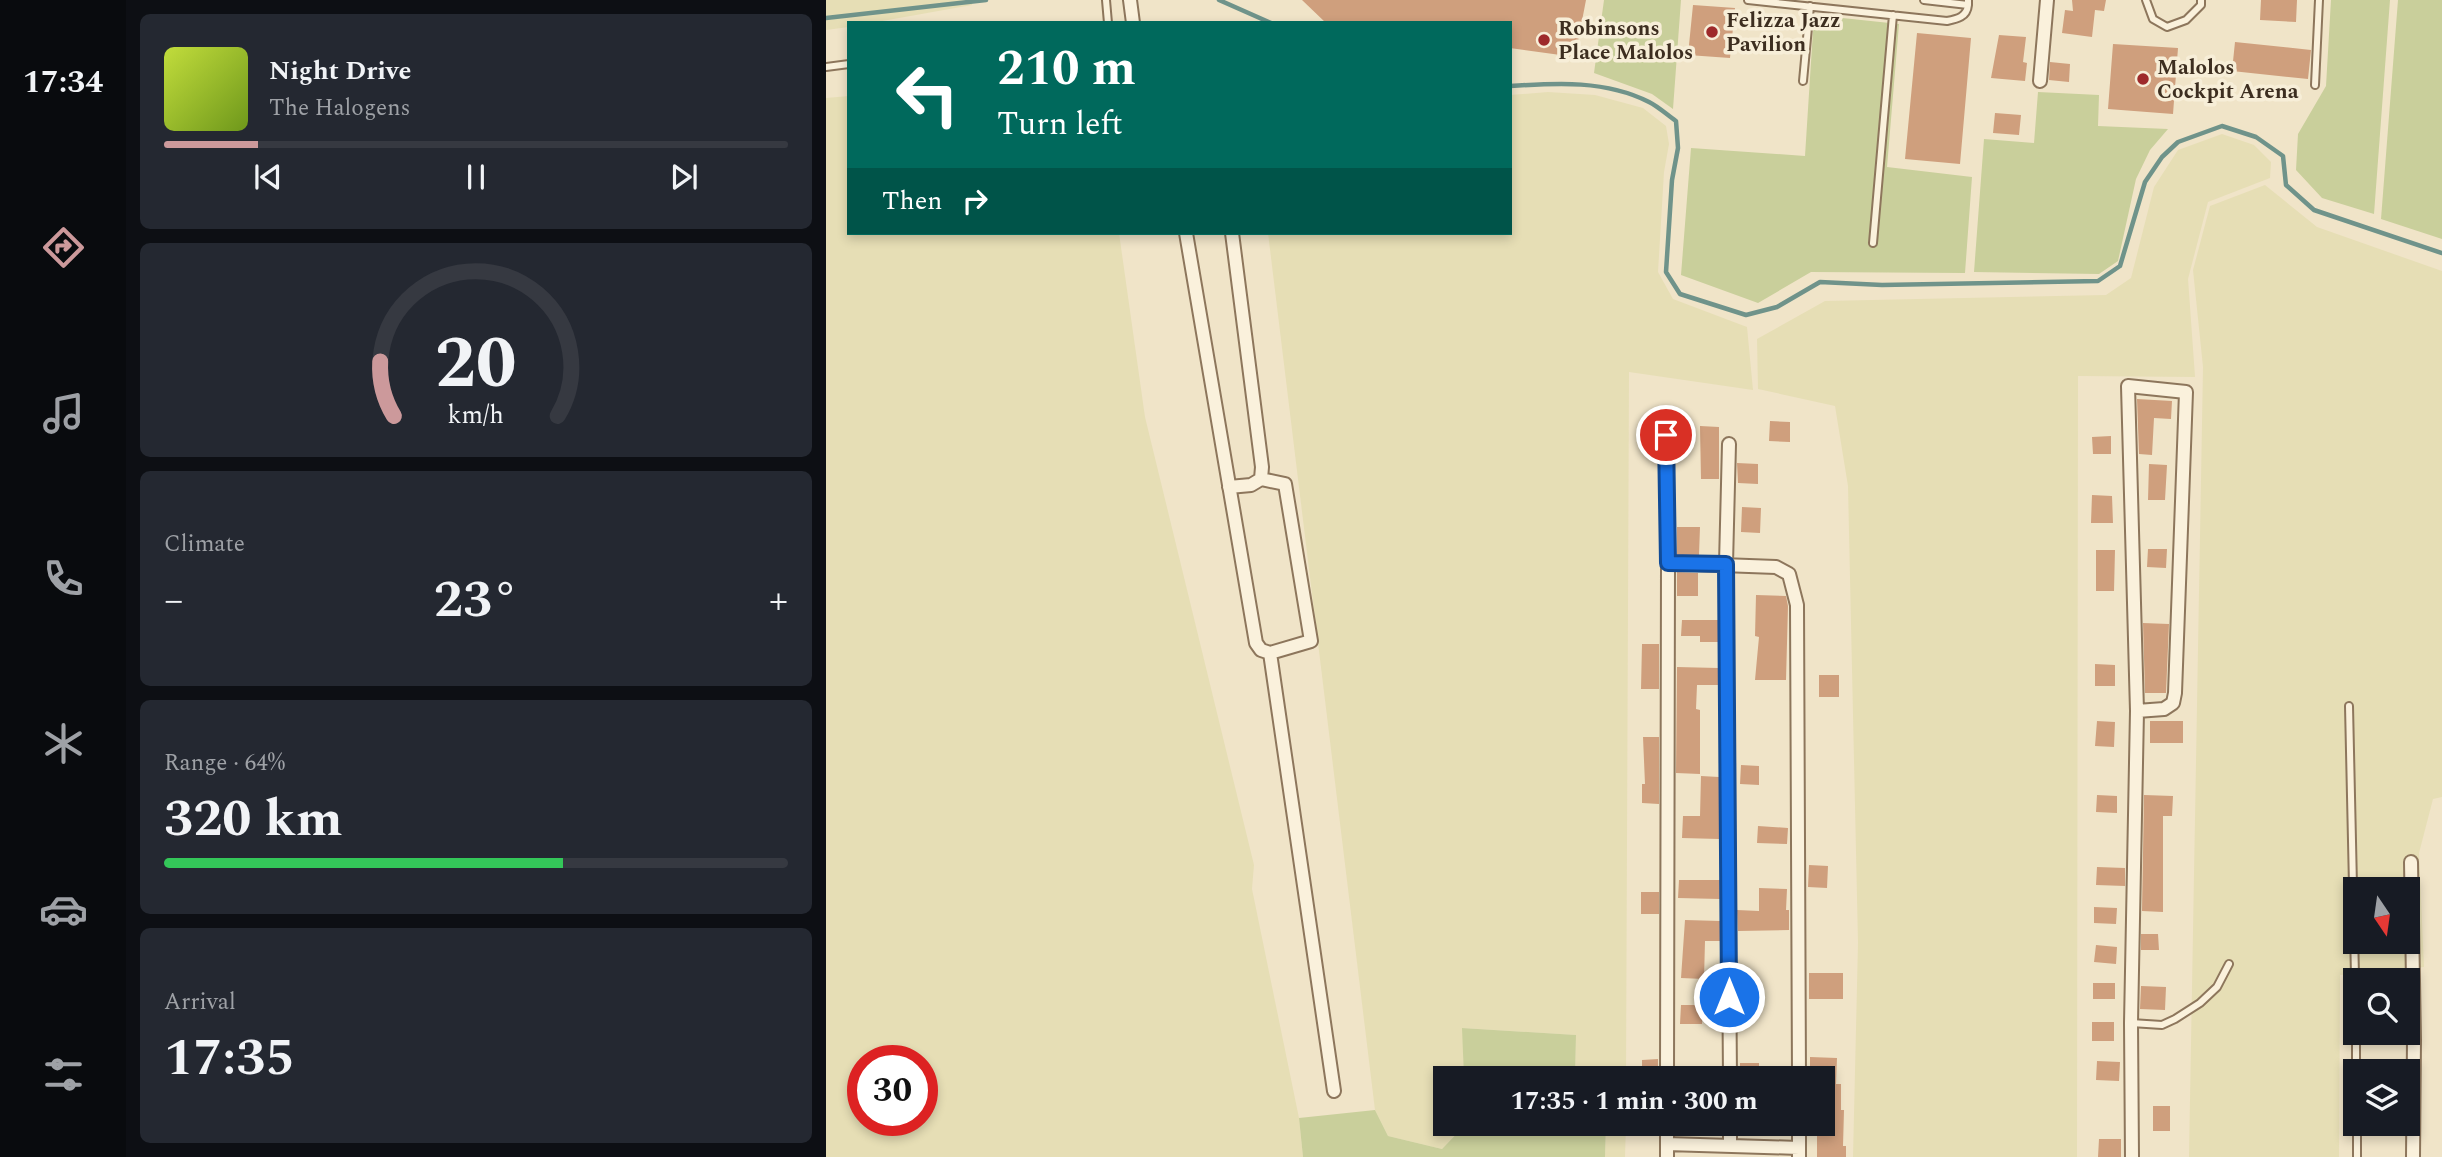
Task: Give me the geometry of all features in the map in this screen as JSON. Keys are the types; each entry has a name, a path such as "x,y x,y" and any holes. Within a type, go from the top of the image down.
{"street":[{"path":"1130,0 1133,21"},
{"path":"2040,81 2047,0"},
{"path":"1186,235 1229,487 1256,643 1261,650 1270,653 1311,641 1286,484 1261,478 1251,485 1229,487"},
{"path":"1232,235 1262,467 1261,478"},
{"path":"2132,1157 2131,1023 2137,711 2128,386 2186,392 2175,693 2173,703 2164,709 2137,711"},
{"path":"1666,435 1667,1066"},
{"path":"1729,444 1726,564 1730,1066"},
{"path":"1668,563 1776,567 1789,574 1797,605 1799,1066"},
{"path":"1270,653 1334,1091"},
{"path":"2411,862 2413,1157"},
{"path":"1730,1136 1730,1145"},
{"path":"1667,1150 1730,1145 1799,1152"}],"lane":[{"path":"1105,0 1108,21"},
{"path":"1748,0 1947,20 1958,19 1964,14 1968,3 1924,0"},
{"path":"2147,0 2152,19 2167,27 2186,20 2201,5 2202,0"},
{"path":"2315,85 2319,0"},
{"path":"1802,80 1810,6"},
{"path":"1872,243 1893,15"},
{"path":"826,67 847,64"},
{"path":"2349,706 2355,968"},
{"path":"2131,1023 2162,1025 2175,1019 2200,1003 2217,987 2230,964"},
{"path":"2357,1136 2357,1157"}],"shaded area":[{"path":"826,0 972,0 972,5 882,21 847,21 847,27 826,30"},
{"path":"1548,92 1595,95 1643,108 1666,126 1669,144 1664,172 1658,272 1673,299 1747,327 1753,390 1629,372 1626,1066 1575,1066 1576,1035 1463,1028 1464,1066 1433,1066 1433,1136 1454,1136 1442,1149 1388,1136 1375,1110 1268,235 1512,235 1512,95"},
{"path":"847,96 847,235 1119,235 1145,417 1254,865 1252,889 1299,1118 1303,1157 826,1157 826,98"},
{"path":"2222,134 2254,145 2271,162 2270,178 2208,202 2188,279 2195,377 2078,376 2077,1157 1853,1157 1858,943 1848,486 1835,406 1758,389 1757,339 1825,301 2106,295 2131,278 2154,187 2178,150"},
{"path":"2265,185 2317,227 2442,271 2442,797 2433,799 2419,853 2424,967 2343,968 2343,975 2340,975 2339,1157 2189,1157 2203,367 2193,270 2210,206"},
{"path":"1606,1136 1626,1136 1625,1157 1605,1157"}],"green space":[{"path":"1604,0 1681,0 1673,109 1652,94 1594,73"},
{"path":"2331,0 2390,0 2374,214 2322,198 2296,170 2298,134 2326,86"},
{"path":"2398,0 2442,0 2442,239 2381,219"},
{"path":"1814,15 1899,24 1887,167 1972,177 1965,273 1811,272 1758,303 1681,275 1691,148 1805,156"},
{"path":"2038,92 2099,95 2098,126 2168,129 2150,150 2136,179 2118,261 2099,274 1974,272 1984,139 2034,143"},
{"path":"1462,1028 1576,1035 1575,1066 1464,1066"},
{"path":"1375,1110 1388,1136 1442,1149 1454,1136 1606,1136 1605,1157 1303,1157 1299,1118"}],"building":[{"name":"Robinsons Place Malolos","path":"1302,0 1586,0 1575,57 1512,48 1512,21 1324,21"},
{"path":"2072,0 2106,0 2104,11 2095,10 2092,37 2062,33 2065,10 2073,11"},
{"path":"2261,0 2297,0 2296,22 2260,20"},
{"name":"Felizza Jazz Pavilion","path":"1693,5 1735,8 1730,58 1688,55"},
{"path":"1917,33 1971,38 1960,164 1905,159"},
{"path":"1999,35 2026,37 2023,62 2027,63 2025,81 1991,78"},
{"path":"2235,42 2311,50 2308,79 2232,71"},
{"name":"Malolos Cockpit Arena","path":"2113,44 2178,48 2173,114 2108,109"},
{"path":"2050,62 2070,64 2069,82 2049,80"},
{"path":"1995,113 2021,115 2019,135 1993,133"},
{"path":"2137,399 2172,401 2171,419 2154,418 2152,455 2139,454"},
{"path":"1770,421 1790,422 1790,442 1769,441"},
{"path":"1700,426 1719,427 1719,479 1701,479"},
{"path":"2111,436 2111,454 2093,454 2092,437"},
{"path":"1737,463 1758,464 1758,484 1738,483"},
{"path":"2149,464 2167,465 2165,500 2148,500"},
{"path":"2092,495 2112,496 2113,523 2091,523"},
{"path":"1742,507 1761,508 1760,533 1741,532"},
{"path":"1677,527 1700,527 1699,555 1677,555"},
{"path":"2148,549 2167,549 2166,568 2147,567"},
{"path":"2096,550 2115,550 2114,591 2096,591"},
{"path":"1677,572 1698,573 1698,596 1677,596"},
{"path":"1756,595 1786,596 1786,680 1755,680 1759,637 1755,636"},
{"path":"1682,620 1718,620 1718,642 1700,642 1700,636 1681,636"},
{"path":"2143,623 2169,624 2166,693 2145,693"},
{"path":"1642,644 1659,644 1659,689 1641,689"},
{"path":"2095,664 2115,665 2115,686 2095,686"},
{"path":"1677,667 1718,668 1718,685 1697,685 1696,709 1700,710 1700,774 1676,773"},
{"path":"1819,675 1839,675 1839,697 1819,697"},
{"path":"2097,721 2115,722 2114,747 2095,746"},
{"path":"2150,721 2183,721 2183,743 2150,743"},
{"path":"1643,737 1659,737 1659,804 1642,803 1642,784 1645,784"},
{"path":"1741,765 1759,766 1759,785 1740,784"},
{"path":"1701,776 1719,777 1719,839 1682,838 1683,816 1700,816"},
{"path":"2097,795 2117,796 2117,813 2096,812"},
{"path":"2144,795 2173,796 2172,816 2163,816 2163,912 2142,911"},
{"path":"1758,826 1788,828 1787,844 1757,843"},
{"path":"1809,865 1828,866 1827,888 1808,887"},
{"path":"2097,867 2125,868 2125,886 2096,885"},
{"path":"1679,880 1720,880 1720,899 1678,898"},
{"path":"1759,888 1787,889 1789,930 1738,931 1737,910 1759,911"},
{"path":"1641,892 1659,892 1659,914 1641,914"},
{"path":"2094,907 2117,908 2116,924 2094,923"},
{"path":"1685,920 1720,921 1720,941 1705,941 1704,979 1681,978"},
{"path":"2141,934 2158,934 2159,950 2141,950"},
{"path":"2096,945 2117,947 2116,964 2094,962"},
{"path":"1809,973 1843,973 1843,999 1809,999"},
{"path":"2093,983 2115,983 2115,999 2093,999"},
{"path":"2141,986 2166,987 2165,1010 2140,1009"},
{"path":"1681,1005 1703,1005 1702,1024 1680,1024"},
{"path":"2092,1022 2114,1022 2114,1041 2092,1041"},
{"path":"1810,1057 1837,1058 1836,1084 1841,1084 1841,1110 1844,1110 1843,1146 1846,1146 1846,1157 1817,1157 1817,1136 1835,1136 1835,1066 1810,1066"},
{"path":"1658,1059 1658,1066 1642,1066 1642,1060"},
{"path":"2097,1061 2120,1062 2119,1081 2096,1080"},
{"path":"1740,1063 1759,1063 1759,1066 1740,1066"},
{"path":"2153,1106 2170,1106 2170,1131 2153,1131"},
{"path":"2099,1139 2121,1139 2121,1157 2098,1157"}],"waterway":[{"path":"826,18 986,0"},
{"path":"1219,0 1266,21"},
{"path":"1512,86 1599,86 1649,102 1676,121 1678,148 1672,180 1666,272 1680,294 1746,315 1777,307 1820,282 1882,285 2098,281 2120,266 2145,182 2162,157 2178,142 2222,126 2256,137 2283,156 2286,185 2314,210 2442,253"}],"place":[{"name":"Felizza Jazz Pavilion","path":"1712,32"},
{"name":"Robinsons Place Malolos","path":"1544,40"},
{"name":"Malolos Cockpit Arena","path":"2143,79"}],"route":[{"path":"1666,435 1668,563 1726,564 1729,997"}]}
